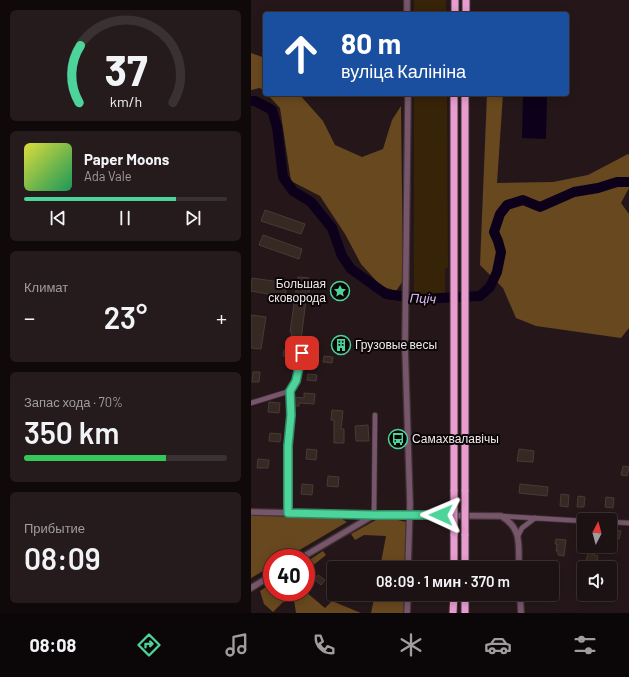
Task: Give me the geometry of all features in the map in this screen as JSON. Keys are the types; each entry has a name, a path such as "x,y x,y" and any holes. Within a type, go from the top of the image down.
{"highway":[{"path":"455,0 455,12"},
{"path":"466,0 466,12"},
{"path":"454,96 454,561"},
{"path":"465,96 465,561"},
{"path":"453,613 454,601"},
{"path":"465,601 465,613"}],"street":[{"path":"407,0 407,12"},
{"path":"408,96 406,317 410,515 409,561"},
{"path":"288,513 288,446 291,415 290,391 296,381 302,353"},
{"path":"251,403 290,391"},
{"path":"374,515 375,415"},
{"path":"251,512 501,516 577,520"},
{"path":"315,550 374,515"},
{"path":"501,516 509,521 515,528 518,536 519,561"},
{"path":"518,536 522,528 535,518"},
{"path":"617,522 629,523"},
{"path":"251,588 263,581"},
{"path":"407,613 408,601"},
{"path":"520,601 521,613"}],"shaded area":[{"path":"414,0 446,0 446,12 414,12"},
{"path":"251,53 263,57 263,90 260,88 251,90"},
{"path":"269,96 301,96 323,121 335,145 362,157 383,149 392,120 401,106 403,281 396,291 381,286 361,264 345,234 320,196 291,181 280,108"},
{"path":"414,96 447,96 448,267 445,269 445,294 422,297 414,295"},
{"path":"487,96 503,96 497,183 553,182 588,175 628,154 629,155 629,188 621,203 629,214 629,328 621,338 536,326 516,318 503,288 480,265"},
{"path":"523,96 547,96 546,139 522,138"},
{"path":"251,515 342,519 347,522 301,549 263,549 263,571 251,578"},
{"path":"383,516 406,522 405,561 381,561 386,536 364,535 355,540 351,534"},
{"path":"323,551 326,555 315,564 315,556"},
{"path":"263,589 263,601 260,591"},
{"path":"315,600 325,608 332,601 361,613 296,613 294,601 315,601"},
{"path":"263,601 288,601 283,602 273,612 264,604"},
{"path":"374,601 405,601 404,613 371,613"}],"building":[{"path":"265,210 305,224 301,234 261,221"},
{"path":"263,235 302,249 299,259 259,245"},
{"path":"298,277 309,278 308,283 310,284 308,300 306,300 301,340 291,338 292,333 290,332"},
{"path":"252,278 287,283 285,297 251,291"},
{"path":"251,315 266,317 261,349 251,348"},
{"name":"Грузовые весы","path":"334,340 349,344 347,350 333,346"},
{"path":"284,350 290,351 289,357 283,356"},
{"path":"324,356 333,357 332,363 323,362"},
{"path":"253,372 260,372 259,382 252,382"},
{"path":"308,374 317,375 316,381 307,380"},
{"path":"304,393 315,394 314,404 299,403 299,406 294,406 294,397 304,398"},
{"path":"269,402 280,403 279,413 268,412"},
{"path":"332,410 343,411 341,429 344,429 344,443 334,443 334,420 331,420"},
{"path":"368,425 369,441 356,441 355,426"},
{"path":"270,433 281,434 280,442 269,441"},
{"path":"307,449 317,450 316,460 306,459"},
{"path":"519,449 534,451 533,462 517,461"},
{"path":"258,459 269,460 268,468 257,468"},
{"path":"623,466 629,467 627,476 621,475"},
{"path":"328,476 339,477 338,487 327,486"},
{"path":"302,484 313,485 312,495 301,494"},
{"path":"520,484 548,487 547,496 519,493"},
{"path":"561,494 569,495 568,507 560,506"},
{"path":"578,496 585,497 584,507 577,507"},
{"path":"606,497 614,498 613,508 605,507"},
{"path":"617,530 621,531 619,539 617,538"},
{"path":"556,539 566,540 564,556 558,555 558,551 556,551"},
{"path":"588,553 598,556 597,561 586,561"},
{"path":"318,575 325,580 321,585 315,580"}],"waterway":[{"name":"Пціч","path":"251,101 255,101 272,110 277,127 283,177 293,191 311,202 332,228 342,256 351,269 386,294 421,299 480,296 490,287 497,272 501,252 494,232 500,214 507,205 523,200 540,207 574,192 598,188 617,182 629,182"}],"place":[{"name":"Большая сковорода","path":"340,291"},
{"name":"Грузовые весы","path":"341,345"},
{"name":"Самахвалавічы","path":"398,439"}],"route":[{"path":"302,353 296,381 290,391 291,415 288,446 288,513 441,515"}]}
